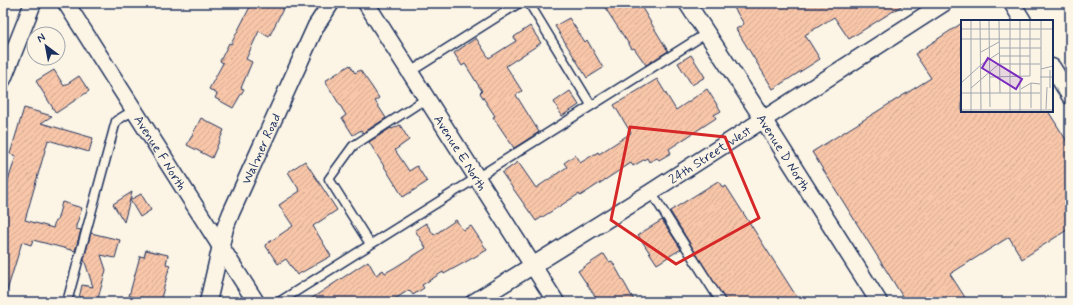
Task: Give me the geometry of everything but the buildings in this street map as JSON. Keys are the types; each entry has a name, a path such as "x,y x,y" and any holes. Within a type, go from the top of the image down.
{"street":[{"path":"3,79 33,3"},
{"name":"Avenue F North","path":"66,3 256,302"},
{"name":"Walmer Road","path":"208,302 231,213 316,26 331,3"},
{"name":"Avenue E North","path":"366,3 556,302"},
{"name":"Avenue D North","path":"687,3 763,119 878,302"},
{"name":"24th Street West","path":"474,302 651,192 944,3"},
{"path":"1012,3 1022,20"},
{"path":"1053,69 1070,96"}],"lane":[{"path":"410,72 519,3"},
{"path":"529,3 591,105"},
{"path":"279,302 706,33"},
{"path":"370,244 329,180 353,146 427,98"},
{"path":"67,302 116,121 134,110"},
{"path":"651,192 721,302"}],"highlighted area":[{"path":"630,127 725,137 759,218 676,264 611,220"}]}
